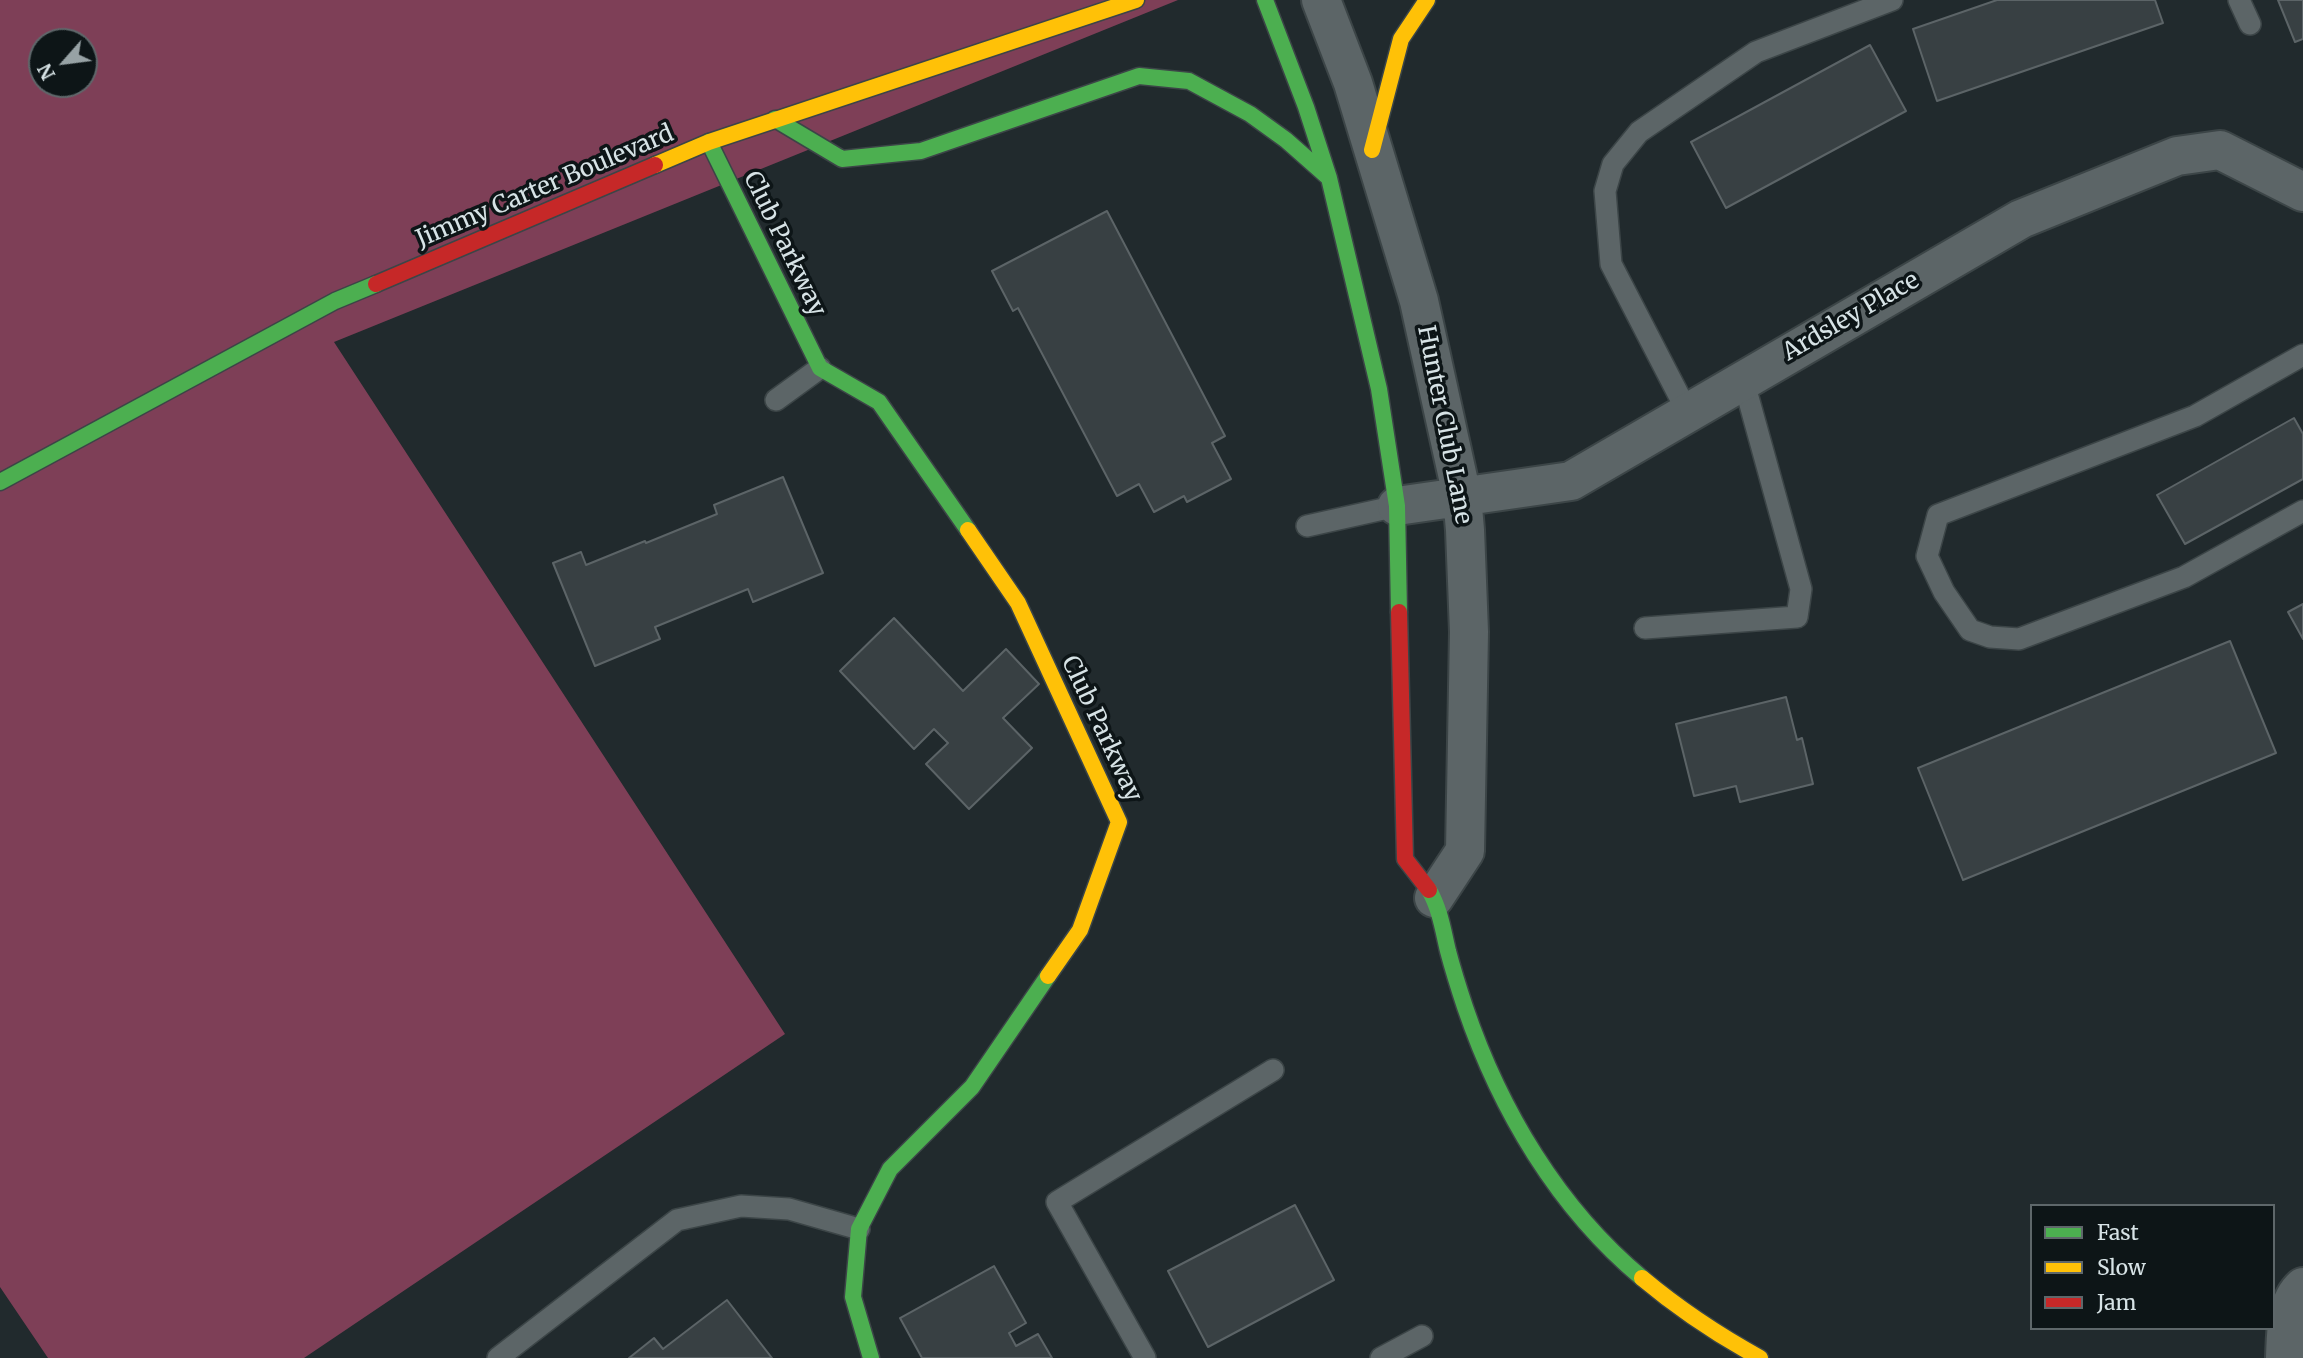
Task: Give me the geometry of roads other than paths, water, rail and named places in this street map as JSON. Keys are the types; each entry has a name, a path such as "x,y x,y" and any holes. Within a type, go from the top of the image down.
{"street":[{"name":"Jimmy Carter Boulevard","path":"0,482 335,301 709,142 1136,0"},
{"path":"1265,0 1306,107 1329,178 1379,389 1397,506 1405,859 1434,898 1457,981 1485,1060 1517,1127 1558,1187 1609,1247 1668,1301 1760,1358"},
{"name":"Hunter Club Lane","path":"1321,0 1353,83 1419,301 1462,496 1469,632 1465,851 1434,898"},
{"path":"1372,150 1402,39 1427,0"},
{"path":"775,119 842,159 868,157 921,152 1139,76 1189,80 1250,114 1329,178"},
{"name":"Club Parkway","path":"709,142 820,368 879,402 1018,603 1119,822 1080,930 972,1087 890,1169 859,1228 853,1297 871,1358"},
{"name":"Ardsley Place","path":"1397,506 1571,481 2021,219 2177,156 2220,150 2303,192"},
{"path":"2285,1358 2289,1316 2295,1294 2303,1287"}],"lane":[{"path":"1688,413 1611,264 1605,191 1613,164 1639,132 1756,52 1892,0"},
{"path":"2239,0 2250,24"},
{"path":"2303,355 2195,416 1938,515 1927,556 1944,592 1970,630 1990,637 2019,639 2185,577 2303,511"},
{"path":"776,400 820,368"},
{"path":"1645,628 1797,617 1801,589 1743,379"},
{"path":"1307,526 1397,506"},
{"path":"1145,1358 1057,1202 1273,1070"},
{"path":"498,1358 677,1220 741,1206 789,1209 859,1228"},
{"path":"1381,1358 1422,1336"}]}
